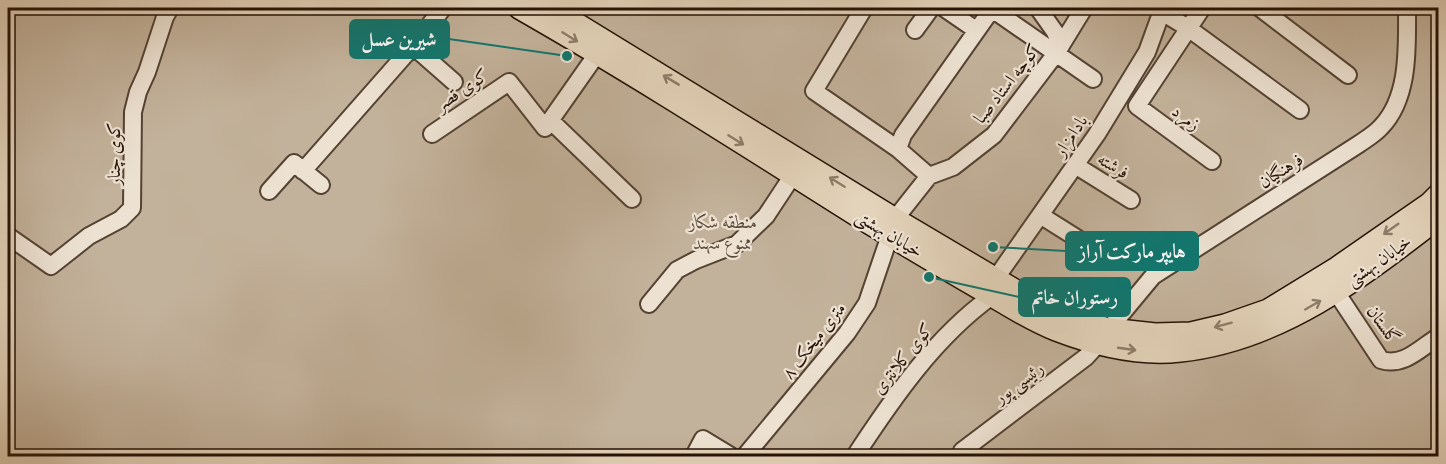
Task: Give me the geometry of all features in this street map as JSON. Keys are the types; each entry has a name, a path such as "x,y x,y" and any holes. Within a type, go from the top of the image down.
{"main road":[{"name":"خیابان بهشتی","path":"519,8 793,175 892,227"},
{"name":"خیابان بهشتی","path":"551,8 892,227 992,286 1035,302 1136,351 1176,352 1210,347 1289,319 1336,292 1438,218"},
{"name":"خیابان بهشتی","path":"1104,336 1191,333 1225,325 1268,310 1335,269 1430,203 1438,195"}],"street":[{"name":"کوی چنار","path":"8,237 51,266 89,236 121,219 132,208 133,112 165,17 171,8"},
{"path":"303,171 413,46 443,8"},
{"path":"864,8 814,91 898,148 929,176"},
{"path":"915,30 931,8"},
{"path":"944,8 976,30"},
{"path":"1038,8 1055,32 1059,49"},
{"name":"کوچه استاد صبا","path":"892,227 929,176 953,167 994,135 1059,49 1084,8"},
{"path":"1188,28 1202,8"},
{"path":"1260,8 1348,75"},
{"name":"فرهنگیان","path":"1104,336 1153,276 1359,144 1381,127 1397,102 1406,65 1407,8"},
{"path":"898,148 903,135 992,9 1059,49 1093,79"},
{"path":"1162,10 1300,110"},
{"name":"بادامزار","path":"992,286 1097,134 1147,52 1162,10"},
{"name":"زمرد","path":"1188,28 1137,106 1212,161"},
{"path":"413,46 454,82"},
{"path":"597,54 550,120 632,199"},
{"name":"کوی قصر","path":"432,134 509,82 545,128 550,120"},
{"path":"269,191 294,163 321,185"},
{"name":"فرشته","path":"1075,165 1131,200"},
{"path":"649,304 677,270 737,244 766,216 793,175"},
{"path":"1040,215 1094,249"},
{"name":"۸ متری میخک","path":"745,456 847,333 867,303 892,227"},
{"name":"کوی کلانتری","path":"855,456 921,364 992,286"},
{"name":"گلستان","path":"1336,292 1381,360 1389,362 1405,360 1438,337"},
{"name":"رئیسی پور","path":"962,451 1086,357 1104,336"},
{"path":"694,456 703,439 731,456"}],"green space":[{"name":"منطقه شکار ممنوع سهند","path":"8,8 1438,8 1438,456 8,456"}],"place":[{"name":"شیرین عسل","path":"567,56"},
{"name":"هایپر مارکت آراز","path":"993,247"},
{"name":"رستوران خاتم","path":"929,277"}]}
